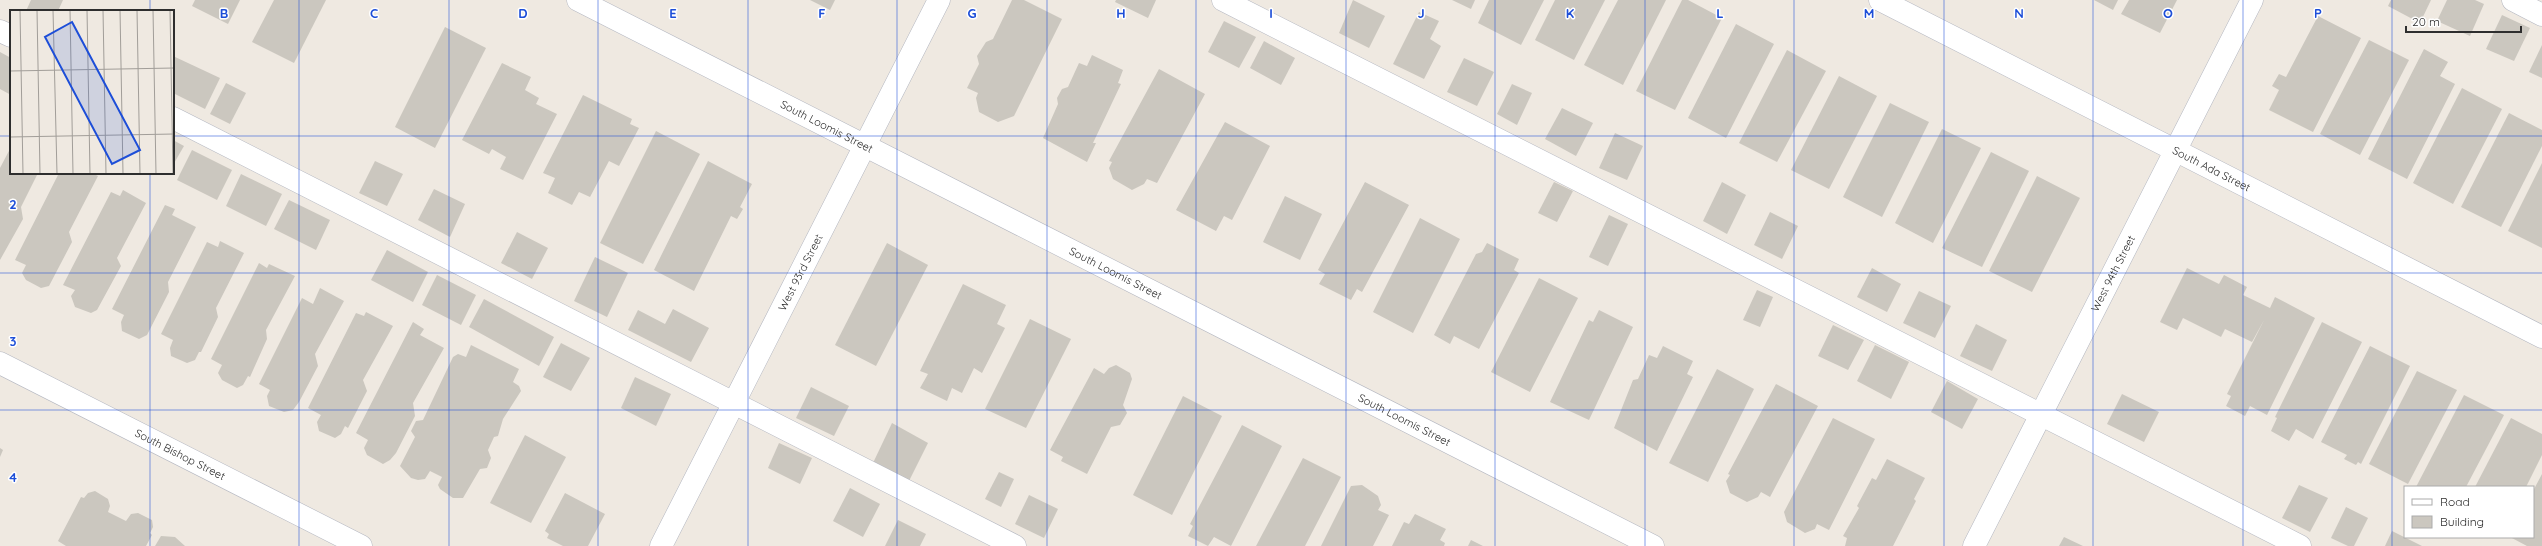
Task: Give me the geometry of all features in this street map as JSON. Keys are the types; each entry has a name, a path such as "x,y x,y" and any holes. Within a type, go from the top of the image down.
{"street":[{"name":"South Loomis Street","path":"578,0 1653,546"},
{"name":"West 93rd Street","path":"661,546 940,0"},
{"path":"1223,0 2300,546"},
{"name":"South Ada Street","path":"1880,0 2542,337"},
{"name":"West 94th Street","path":"1974,546 2252,0"},
{"path":"2513,0 2542,15"},
{"path":"0,31 10,36"},
{"path":"174,119 1015,546"},
{"name":"South Bishop Street","path":"0,363 361,546"}],"building":[{"path":"31,0 63,0 58,10 26,10"},
{"path":"195,0 240,0 228,24 192,6"},
{"path":"274,0 326,0 294,63 252,42"},
{"path":"810,0 835,0 830,10"},
{"path":"1012,0 1024,0 1062,19 1014,116 998,122 979,112 976,98 978,93 967,88 979,64 977,56 986,42 993,39"},
{"path":"1116,0 1156,0 1148,18 1115,2"},
{"path":"1353,0 1385,16 1369,48 1339,33"},
{"path":"1452,0 1475,0 1471,9"},
{"path":"1489,0 1544,0 1521,45 1478,23"},
{"path":"1555,0 1605,0 1574,60 1535,40"},
{"path":"1618,0 1666,0 1623,85 1584,65"},
{"path":"1682,0 1688,0 1722,18 1675,110 1636,91"},
{"path":"2094,0 2118,0 2113,10"},
{"path":"2129,0 2177,0 2160,33 2121,14"},
{"path":"2391,0 2431,0 2420,23 2388,6"},
{"path":"2447,0 2475,0 2484,4 2470,36 2437,21"},
{"path":"1419,12 1439,21 1430,39 1441,46 1424,79 1393,64"},
{"path":"2502,15 2530,28 2514,61 2486,49"},
{"path":"2318,16 2361,38 2313,132 2269,110 2279,90 2272,86 2279,74 2286,77"},
{"path":"1224,21 1256,37 1239,68 1208,52"},
{"path":"1736,24 1774,44 1726,138 1688,118"},
{"path":"445,27 486,48 435,148 395,127"},
{"path":"2369,40 2409,60 2360,155 2320,134"},
{"path":"1264,41 1295,58 1281,85 1250,68"},
{"path":"2542,45 2542,78 2529,72"},
{"path":"2424,49 2448,62 2440,76 2455,84 2407,179 2368,159"},
{"path":"1787,50 1826,71 1777,162 1739,143"},
{"path":"0,52 10,57 10,94 0,89"},
{"path":"1092,55 1123,70 1118,83 1121,84 1093,143 1096,143 1087,162 1043,138 1058,104 1057,98 1062,89 1068,87 1079,63 1087,66"},
{"path":"174,56 220,78 205,109 174,94"},
{"path":"1464,58 1494,72 1477,106 1447,92"},
{"path":"502,63 531,77 525,90 539,98 536,104 557,114 523,180 500,169 506,157 492,149 489,154 462,140"},
{"path":"1159,69 1205,94 1157,183 1147,179 1144,184 1132,190 1113,179 1109,168 1112,162 1109,161"},
{"path":"1839,76 1877,96 1829,189 1791,170"},
{"path":"226,83 246,93 230,124 210,114"},
{"path":"1512,84 1532,93 1517,125 1497,114"},
{"path":"2462,88 2502,109 2453,204 2413,183"},
{"path":"583,95 632,119 630,124 639,128 619,166 609,161 590,197 579,192 572,205 548,193 555,178 543,173"},
{"path":"1890,103 1929,122 1882,217 1843,197"},
{"path":"1562,108 1593,123 1576,156 1545,139"},
{"path":"2509,113 2542,130 2542,146 2501,227 2461,207"},
{"path":"1225,122 1270,146 1232,220 1224,216 1216,231 1176,210"},
{"path":"1942,129 1981,148 1933,243 1895,223"},
{"path":"656,131 700,154 643,264 600,243"},
{"path":"1615,133 1643,146 1627,180 1599,168"},
{"path":"174,141 184,146 174,163"},
{"path":"10,149 10,174 38,174 21,207 23,219 0,260 0,168"},
{"path":"192,150 232,170 217,200 177,180"},
{"path":"1991,152 2029,171 1982,267 1942,248"},
{"path":"375,161 403,174 387,206 359,193"},
{"path":"708,161 752,184 740,207 743,209 737,219 731,216 694,291 654,270"},
{"path":"2542,163 2542,248 2508,231"},
{"path":"58,174 94,174 98,176 69,232 72,242 49,286 41,288 26,280 22,273 26,265 15,260"},
{"path":"241,174 282,194 266,226 226,206"},
{"path":"2037,176 2080,198 2032,292 1989,271"},
{"path":"1365,182 1409,205 1362,292 1357,289 1351,300 1319,284 1325,274 1318,270"},
{"path":"1554,182 1573,191 1557,222 1538,213"},
{"path":"1722,182 1746,195 1727,234 1703,221"},
{"path":"434,189 465,204 450,237 418,220"},
{"path":"123,190 146,203 117,258 121,266 97,310 91,313 75,307 71,296 75,290 63,285 111,192 120,196"},
{"path":"1285,196 1322,214 1300,260 1263,242"},
{"path":"289,200 330,220 316,250 274,229"},
{"path":"165,205 175,209 172,215 196,227 168,282 169,292 147,335 139,339 122,331 121,322 124,315 112,309"},
{"path":"1770,212 1798,226 1782,259 1754,245"},
{"path":"1609,215 1628,224 1608,266 1589,257"},
{"path":"1420,218 1460,239 1413,333 1373,312"},
{"path":"517,232 548,248 532,279 501,263"},
{"path":"220,241 244,253 216,308 218,317 201,352 199,352 195,360 187,363 171,356 170,348 173,340 161,334 207,242 218,247"},
{"path":"887,243 928,265 876,366 835,345"},
{"path":"1487,243 1519,259 1514,270 1519,273 1479,349 1454,336 1450,344 1434,335 1476,254 1482,252"},
{"path":"387,250 428,272 413,302 371,280"},
{"path":"595,257 628,273 607,317 574,301"},
{"path":"259,263 267,268 269,264 295,276 266,330 267,339 250,377 248,376 243,385 237,388 222,380 218,373 222,365 211,359"},
{"path":"1872,268 1901,284 1887,312 1857,297"},
{"path":"2187,268 2219,284 2224,275 2247,287 2243,295 2270,308 2275,297 2315,318 2267,415 2250,406 2245,416 2226,406 2231,396 2227,394 2264,320 2252,342 2225,329 2221,337 2183,318 2177,330 2160,322"},
{"path":"437,275 476,295 461,325 422,305"},
{"path":"1539,278 1578,298 1530,392 1491,372"},
{"path":"963,284 1006,305 997,324 1005,328 982,373 974,368 962,393 952,388 947,401 920,388 928,374 920,371"},
{"path":"320,288 344,301 315,354 318,366 299,402 293,410 284,412 269,406 267,396 270,390 259,384 302,298 313,304"},
{"path":"1757,290 1773,297 1760,327 1743,320"},
{"path":"1919,291 1951,306 1935,338 1903,323"},
{"path":"484,299 554,337 539,366 469,327"},
{"path":"673,309 709,328 691,362 628,330 638,310 665,324"},
{"path":"1599,310 1633,327 1589,420 1550,402 1589,320 1593,322"},
{"path":"366,312 393,326 363,380 367,391 348,428 345,426 341,434 335,438 319,431 317,422 321,415 308,408 356,313 364,316"},
{"path":"1030,319 1071,339 1026,428 985,409"},
{"path":"413,322 424,329 420,335 444,348 413,403 415,416 396,453 390,460 383,464 367,455 364,448 368,440 356,433"},
{"path":"2322,322 2362,342 2313,439 2296,429 2289,441 2271,431 2277,418 2275,417"},
{"path":"1976,324 2007,340 1992,371 1960,356"},
{"path":"1833,325 1864,340 1848,370 1818,356"},
{"path":"561,343 590,358 571,391 543,377"},
{"path":"471,345 519,369 513,382 519,386 521,391 503,419 498,436 494,437 488,450 491,458 487,468 480,469 463,498 453,498 440,489 438,485 442,477 430,471 425,479 418,480 411,478 400,466 415,437 411,431 416,421 423,420 453,357 458,354 466,357"},
{"path":"1875,345 1909,362 1891,399 1857,381"},
{"path":"1663,346 1693,361 1687,374 1693,377 1657,451 1614,428 1633,380 1638,379 1649,355 1657,358"},
{"path":"2370,346 2410,366 2361,464 2358,462 2356,465 2344,459 2347,455 2321,442"},
{"path":"1116,365 1130,373 1132,379 1123,405 1127,413 1120,425 1111,427 1087,474 1061,461 1063,457 1050,450 1094,368 1104,374 1109,368"},
{"path":"1717,369 1754,389 1708,482 1669,463"},
{"path":"2417,371 2457,390 2408,484 2369,464"},
{"path":"635,377 671,394 656,426 621,408"},
{"path":"1947,381 1978,399 1962,429 1931,412"},
{"path":"1776,384 1818,406 1770,497 1761,492 1758,497 1747,502 1730,493 1726,481 1730,475 1728,474"},
{"path":"811,387 849,406 834,436 796,418"},
{"path":"2122,394 2159,412 2144,442 2107,424"},
{"path":"2464,395 2504,415 2467,486 2417,486"},
{"path":"1183,396 1222,416 1172,515 1133,495"},
{"path":"1833,418 1875,439 1829,530 1817,524 1815,529 1805,533 1787,522 1784,512"},
{"path":"2511,418 2542,434 2542,455 2526,486 2476,486"},
{"path":"892,423 928,443 909,481 873,463"},
{"path":"1242,425 1282,446 1231,546 1214,537 1208,546 1188,536 1193,526 1190,524"},
{"path":"525,435 566,457 531,523 490,503"},
{"path":"779,443 812,458 800,484 768,468"},
{"path":"0,448 3,450 0,457"},
{"path":"1303,458 1341,477 1305,546 1256,546"},
{"path":"1887,459 1925,478 1914,499 1916,501 1893,546 1845,546 1847,538 1843,536 1859,508 1857,506 1872,478 1876,480"},
{"path":"999,472 1014,479 1001,507 985,499"},
{"path":"2542,474 2542,546 2527,546 2512,538 2534,538 2534,489"},
{"path":"1362,485 1378,496 1381,505 1378,510 1389,515 1373,546 1321,546 1351,486"},
{"path":"2299,485 2328,498 2310,532 2282,518"},
{"path":"850,488 880,504 863,537 833,521"},
{"path":"95,491 108,499 110,506 108,512 126,521 131,514 138,513 152,520 153,527 150,533 152,535 146,546 66,546 58,541 81,497 84,498 88,493"},
{"path":"565,493 605,514 588,546 563,546 547,538 549,534 545,531"},
{"path":"1029,495 1058,509 1044,538 1015,524"},
{"path":"2346,507 2368,518 2354,546 2348,546 2331,538"},
{"path":"1415,514 1446,529 1440,540 1445,543 1444,546 1392,546 1404,522 1409,524"},
{"path":"898,520 926,534 920,546 885,546"},
{"path":"2392,531 2422,546 2385,546"},
{"path":"161,536 175,537 185,546 155,546"},
{"path":"2064,537 2083,546 2059,546"},
{"path":"1471,540 1483,546 1468,546"}]}
